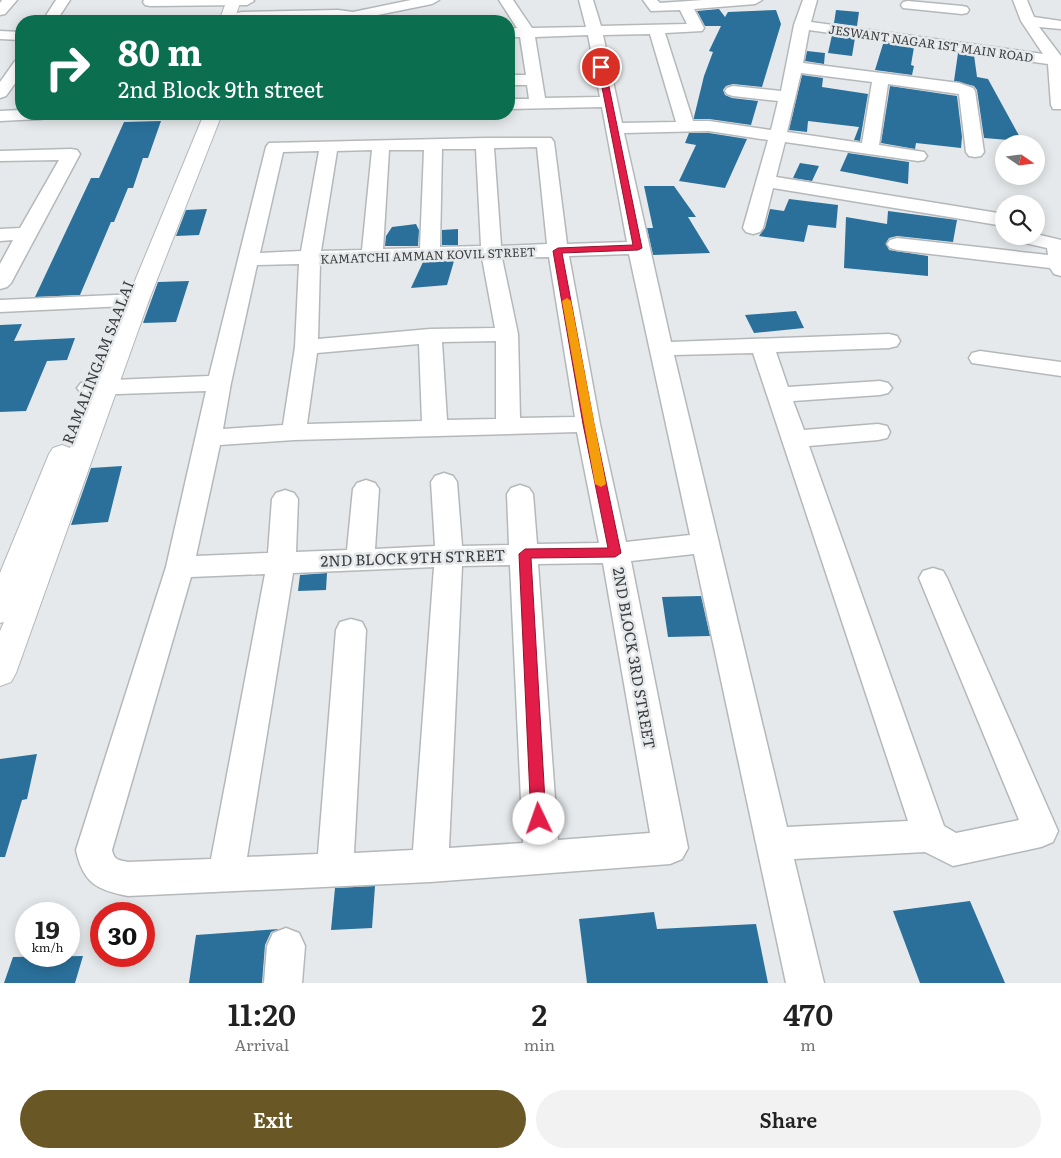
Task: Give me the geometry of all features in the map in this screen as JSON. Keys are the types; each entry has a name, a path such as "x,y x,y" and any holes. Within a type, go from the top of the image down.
{"main road":[{"path":"241,1 241,15"},
{"path":"231,15 241,1"},
{"path":"0,674 98,387 129,300 158,228 194,120"},
{"path":"158,228 210,120"},
{"name":"RAMALINGAM SAALAI","path":"0,611 98,387"}],"street":[{"path":"0,11 10,0"},
{"path":"54,15 63,0"},
{"path":"358,15 432,0"},
{"path":"506,0 527,32 538,103"},
{"path":"586,0 595,31 638,248 805,983"},
{"path":"650,0 656,8 755,0"},
{"path":"753,228 788,97 801,25 810,0"},
{"path":"1020,0 1028,21 1058,60 1059,106"},
{"path":"148,6 241,1"},
{"path":"912,40 908,2 962,10"},
{"path":"515,33 697,28 685,6"},
{"path":"326,15 338,7"},
{"path":"1028,21 1061,25"},
{"name":"JESWANT NAGAR 1ST MAIN ROAD","path":"801,25 1058,60"},
{"path":"656,29 686,126"},
{"path":"0,35 15,36"},
{"path":"794,68 959,88 967,91 975,152"},
{"path":"0,93 15,72"},
{"path":"870,149 882,78"},
{"path":"515,80 535,80"},
{"path":"733,91 788,97"},
{"path":"515,104 608,102"},
{"path":"0,116 15,115"},
{"path":"614,128 709,126 918,156"},
{"name":"2ND BLOCK 3RD STREET","path":"485,143 545,142 558,251 588,424 615,553 670,848 541,857"},
{"path":"508,426 506,334 491,254 485,143 275,147 219,383 209,438 180,567 94,850 97,865 108,876 128,879 430,866 541,857 525,554 520,494"},
{"path":"430,255 433,144"},
{"path":"372,256 382,145"},
{"path":"294,432 306,347 310,258 328,146"},
{"path":"0,283 71,154 1,157"},
{"path":"766,181 995,219"},
{"path":"891,213 995,232"},
{"path":"0,235 26,234"},
{"path":"897,244 1060,267 1057,248 1054,244 1045,242"},
{"name":"KAMATCHI AMMAN KOVIL STREET","path":"248,259 491,254 638,248"},
{"path":"0,306 129,300"},
{"path":"306,347 430,336 506,334"},
{"path":"430,336 435,429"},
{"path":"661,349 888,341"},
{"path":"762,345 930,836"},
{"path":"980,358 1061,370"},
{"path":"98,387 219,383"},
{"path":"779,395 880,388"},
{"path":"209,438 294,432 588,424"},
{"path":"794,440 878,432"},
{"path":"430,866 449,556 444,482"},
{"path":"360,559 366,489"},
{"path":"226,875 281,562 285,499"},
{"name":"2ND BLOCK 9TH STREET","path":"180,567 449,556 615,553 706,543"},
{"path":"772,844 930,836 953,850 1041,831 933,578"},
{"path":"335,870 352,630"},
{"path":"283,983 286,946"}],"building":[{"path":"719,9 725,17 728,12 776,10 781,24 762,87 733,84 726,86 723,90 725,95 732,98 758,101 751,125 709,119 694,119 704,76 713,52 709,51 721,26 705,26 697,11"},
{"path":"836,10 859,12 857,26 834,23"},
{"path":"832,35 855,38 852,56 828,53"},
{"path":"890,43 914,47 911,65 914,66 912,75 875,70 883,44"},
{"path":"807,51 825,53 824,64 805,61"},
{"path":"958,53 974,55 977,77 988,79 1019,135 995,135 995,139 984,138 977,90 974,86 954,81"},
{"path":"802,75 823,78 822,87 868,94 860,141 854,140 859,127 808,121 807,132 789,130"},
{"path":"890,86 957,96 962,137 961,148 916,143 915,149 881,143"},
{"path":"161,121 148,158 143,158 133,188 128,188 114,222 111,222 80,295 35,297 91,178 99,178 124,122"},
{"path":"689,133 709,133 747,139 725,188 679,181 696,145 685,143"},
{"path":"848,153 909,162 908,184 840,171"},
{"path":"800,163 819,166 812,181 793,178"},
{"path":"644,186 674,186 696,217 688,217 710,253 653,255 647,228 653,228"},
{"path":"789,199 838,205 836,228 808,225 804,242 759,236 765,228 770,209 784,211"},
{"path":"207,209 199,235 176,236 186,210"},
{"path":"888,211 957,220 953,242 897,236 889,238 886,243 889,250 928,256 928,276 844,268 846,217 887,224"},
{"path":"416,224 419,230 418,246 385,246 386,236 392,227"},
{"path":"458,229 458,245 442,245 442,230"},
{"path":"454,261 447,285 411,288 423,262"},
{"path":"189,281 176,322 143,323 158,282"},
{"path":"796,311 804,328 754,333 745,315"},
{"path":"22,324 14,341 75,338 67,360 47,361 26,411 0,412 0,325"},
{"path":"122,466 108,522 71,525 91,468"},
{"path":"327,573 326,590 298,591 300,575"},
{"path":"701,596 710,636 668,637 662,597"},
{"path":"37,754 27,799 22,800 5,857 0,857 0,759"},
{"path":"375,886 372,928 331,930 335,888"},
{"path":"970,901 1005,983 920,983 893,911"},
{"path":"654,912 657,929 756,924 768,983 587,983 579,919"},
{"path":"279,929 271,932 265,945 262,983 189,983 196,935"},
{"path":"13,957 15,957 15,967 80,967 75,983 4,983"}],"slow traffic":[{"path":"567,301 588,424 601,484"}],"route":[{"path":"539,819 525,554 615,553 588,424 558,251 638,248 601,67"}]}
